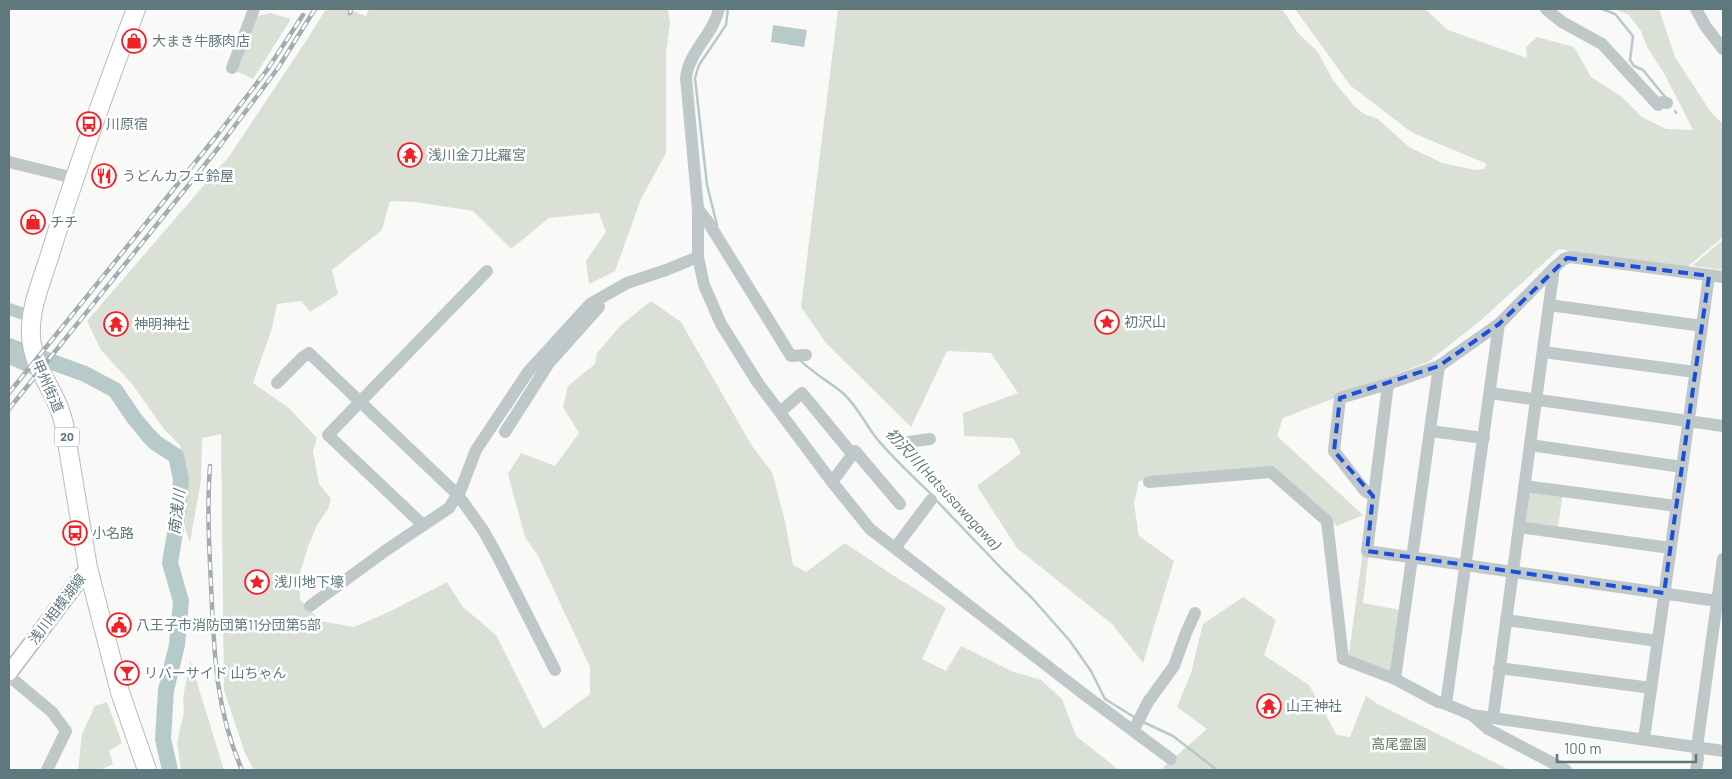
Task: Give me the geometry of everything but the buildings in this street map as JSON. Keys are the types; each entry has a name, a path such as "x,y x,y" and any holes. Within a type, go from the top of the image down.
{"highway":[{"name":"甲州街道","path":"136,9 74,178 41,282 32,317 31,339 34,354 58,404 64,424 88,568 112,664 145,770"}],"main road":[{"name":"浅川相模湖線","path":"9,675 88,568"}],"street":[{"path":"232,68 254,9"},
{"path":"719,9 711,30 691,58 687,68 687,87 698,209 698,257 704,285 721,324 758,383 832,482 870,529 1137,722 1171,759"},
{"path":"1546,9 1562,22 1602,44 1658,106 1662,102 1667,104"},
{"path":"1696,9 1706,27 1723,49"},
{"path":"9,162 74,178"},
{"path":"698,209 708,222 791,356 806,355"},
{"path":"310,606 449,508 458,495 476,450 528,372 590,304 627,282 698,257"},
{"path":"1373,496 1365,490 1334,451 1340,398 1439,366 1499,324 1564,260 1575,257 1723,278"},
{"path":"1492,718 1554,268"},
{"path":"423,525 328,435 487,271"},
{"path":"504,432 541,374 599,307 634,286 646,276"},
{"path":"1644,740 1709,276"},
{"path":"1549,305 1702,326"},
{"path":"9,309 32,317"},
{"path":"1446,704 1499,324"},
{"path":"1543,352 1695,372"},
{"path":"277,383 309,353 458,495 483,530 498,556 555,670"},
{"path":"9,358 41,372"},
{"path":"1395,678 1439,366"},
{"path":"1388,384 1367,551 1717,600"},
{"path":"780,412 802,393 852,455"},
{"path":"1490,393 1723,426"},
{"path":"1430,431 1484,438"},
{"path":"905,445 909,442 930,439"},
{"path":"1530,445 1682,466"},
{"path":"832,482 856,451 900,504"},
{"path":"1149,482 1271,472 1327,520 1343,659 1395,678 1438,702 1472,715 1723,751"},
{"path":"1524,486 1676,506"},
{"path":"895,548 931,500"},
{"path":"1519,527 1670,548"},
{"path":"1696,770 1697,747 1723,559"},
{"path":"1137,722 1148,702 1174,666 1195,613"},
{"path":"1506,620 1657,641"},
{"path":"1500,668 1651,688"},
{"path":"9,675 52,712 66,731 47,770"},
{"path":"1472,715 1488,729 1566,770"}],"highlighted area":[{"path":"1567,258 1709,276 1664,593 1367,551 1373,496 1334,451 1340,398 1439,366 1499,324"}],"green space":[{"path":"326,9 347,9 366,16 369,9 668,9 670,23 666,53 666,153 641,199 615,271 589,284 586,261 606,232 599,213 549,218 511,249 473,211 415,202 390,201 382,230 332,270 338,294 310,312 301,301 277,304 272,328 253,383 289,408 317,438 313,451 319,484 331,498 328,509 317,525 300,573 300,599 320,621 354,627 391,611 447,582 462,606 496,635 543,729 590,694 590,667 538,556 525,537 508,474 521,453 555,466 579,433 563,407 568,386 595,364 597,353 621,325 651,301 681,322 752,446 772,472 785,521 793,565 806,572 845,543 946,608 922,659 946,671 961,646 1011,671 1041,680 1062,699 1076,736 1119,770 254,770 245,753 224,690 221,434 202,438 201,480 190,542 185,529 187,488 180,445 164,429 132,384 101,350 87,321 230,155"},
{"path":"838,9 1282,9 1298,33 1317,51 1333,80 1354,106 1364,114 1378,119 1409,147 1442,163 1476,170 1484,169 1487,164 1411,132 1350,85 1295,9 1425,9 1448,30 1527,58 1526,47 1537,37 1574,47 1591,77 1621,96 1642,117 1666,129 1693,130 1665,75 1647,47 1641,31 1629,15 1615,9 1659,9 1675,57 1710,111 1723,124 1723,237 1685,269 1559,249 1480,321 1428,362 1283,418 1277,436 1363,515 1337,526 1271,469 1139,481 1134,503 1139,536 1174,561 1143,663 1112,624 1017,548 977,486 1021,453 1013,438 964,436 963,413 1018,393 991,353 947,351 911,427 826,343 801,307"},
{"path":"271,13 291,19 253,79 236,71 258,16"},
{"path":"1723,240 1723,270 1693,266 1693,265"},
{"path":"1529,488 1563,493 1558,527 1524,523"},
{"path":"1363,550 1369,551 1363,603 1405,611 1395,679 1348,661"},
{"name":"高尾霊園","path":"1243,597 1276,620 1264,655 1309,685 1337,735 1350,737 1366,696 1376,703 1510,770 1160,770 1207,729 1177,707 1191,673 1203,624"},
{"path":"190,660 224,770 181,770 177,743 184,712 183,698"},
{"path":"107,702 122,743 109,751 113,764 100,770 78,770 82,734 95,706"}],"shaded area":[{"path":"773,25 807,30 804,47 771,42"}],"waterway":[{"name":"初沢川 (Hatsusawagawa)","path":"717,225 707,185 695,78 699,65 726,25 728,9"},
{"path":"1602,9 1615,14 1633,36 1630,60 1634,66 1643,70 1666,98"},
{"name":"南浅川","path":"9,346 85,374 115,390 148,435 156,443 176,456 181,479 170,563 181,601 177,645 166,690 163,739 170,770"},
{"name":"初沢川 (Hatsusawagawa)","path":"799,359 845,395 874,435 895,459 933,496"},
{"name":"初沢川 (Hatsusawagawa)","path":"936,500 1032,598 1070,641 1091,671 1105,699 1134,717"},
{"name":"初沢川 (Hatsusawagawa)","path":"1141,721 1173,736 1217,770"}],"railway":[{"path":"9,409 219,147 278,68 315,9"},
{"path":"350,13 351,9"},
{"path":"9,393 218,134 267,70 303,15"},
{"path":"210,466 209,525 217,679 226,724 242,770"}],"place":[{"name":"大まき牛豚肉店","path":"134,41"},
{"name":"川原宿","path":"89,124"},
{"name":"浅川金刀比羅宮","path":"410,155"},
{"name":"うどんカフェ鈴屋","path":"104,176"},
{"name":"チチ","path":"33,222"},
{"name":"初沢山","path":"1107,322"},
{"name":"神明神社","path":"116,324"},
{"name":"小名路","path":"75,533"},
{"name":"浅川地下壕","path":"257,582"},
{"name":"八王子市消防団第11分団第5部","path":"119,625"},
{"name":"リバーサイド 山ちゃん","path":"127,673"},
{"name":"山王神社","path":"1269,706"}]}
